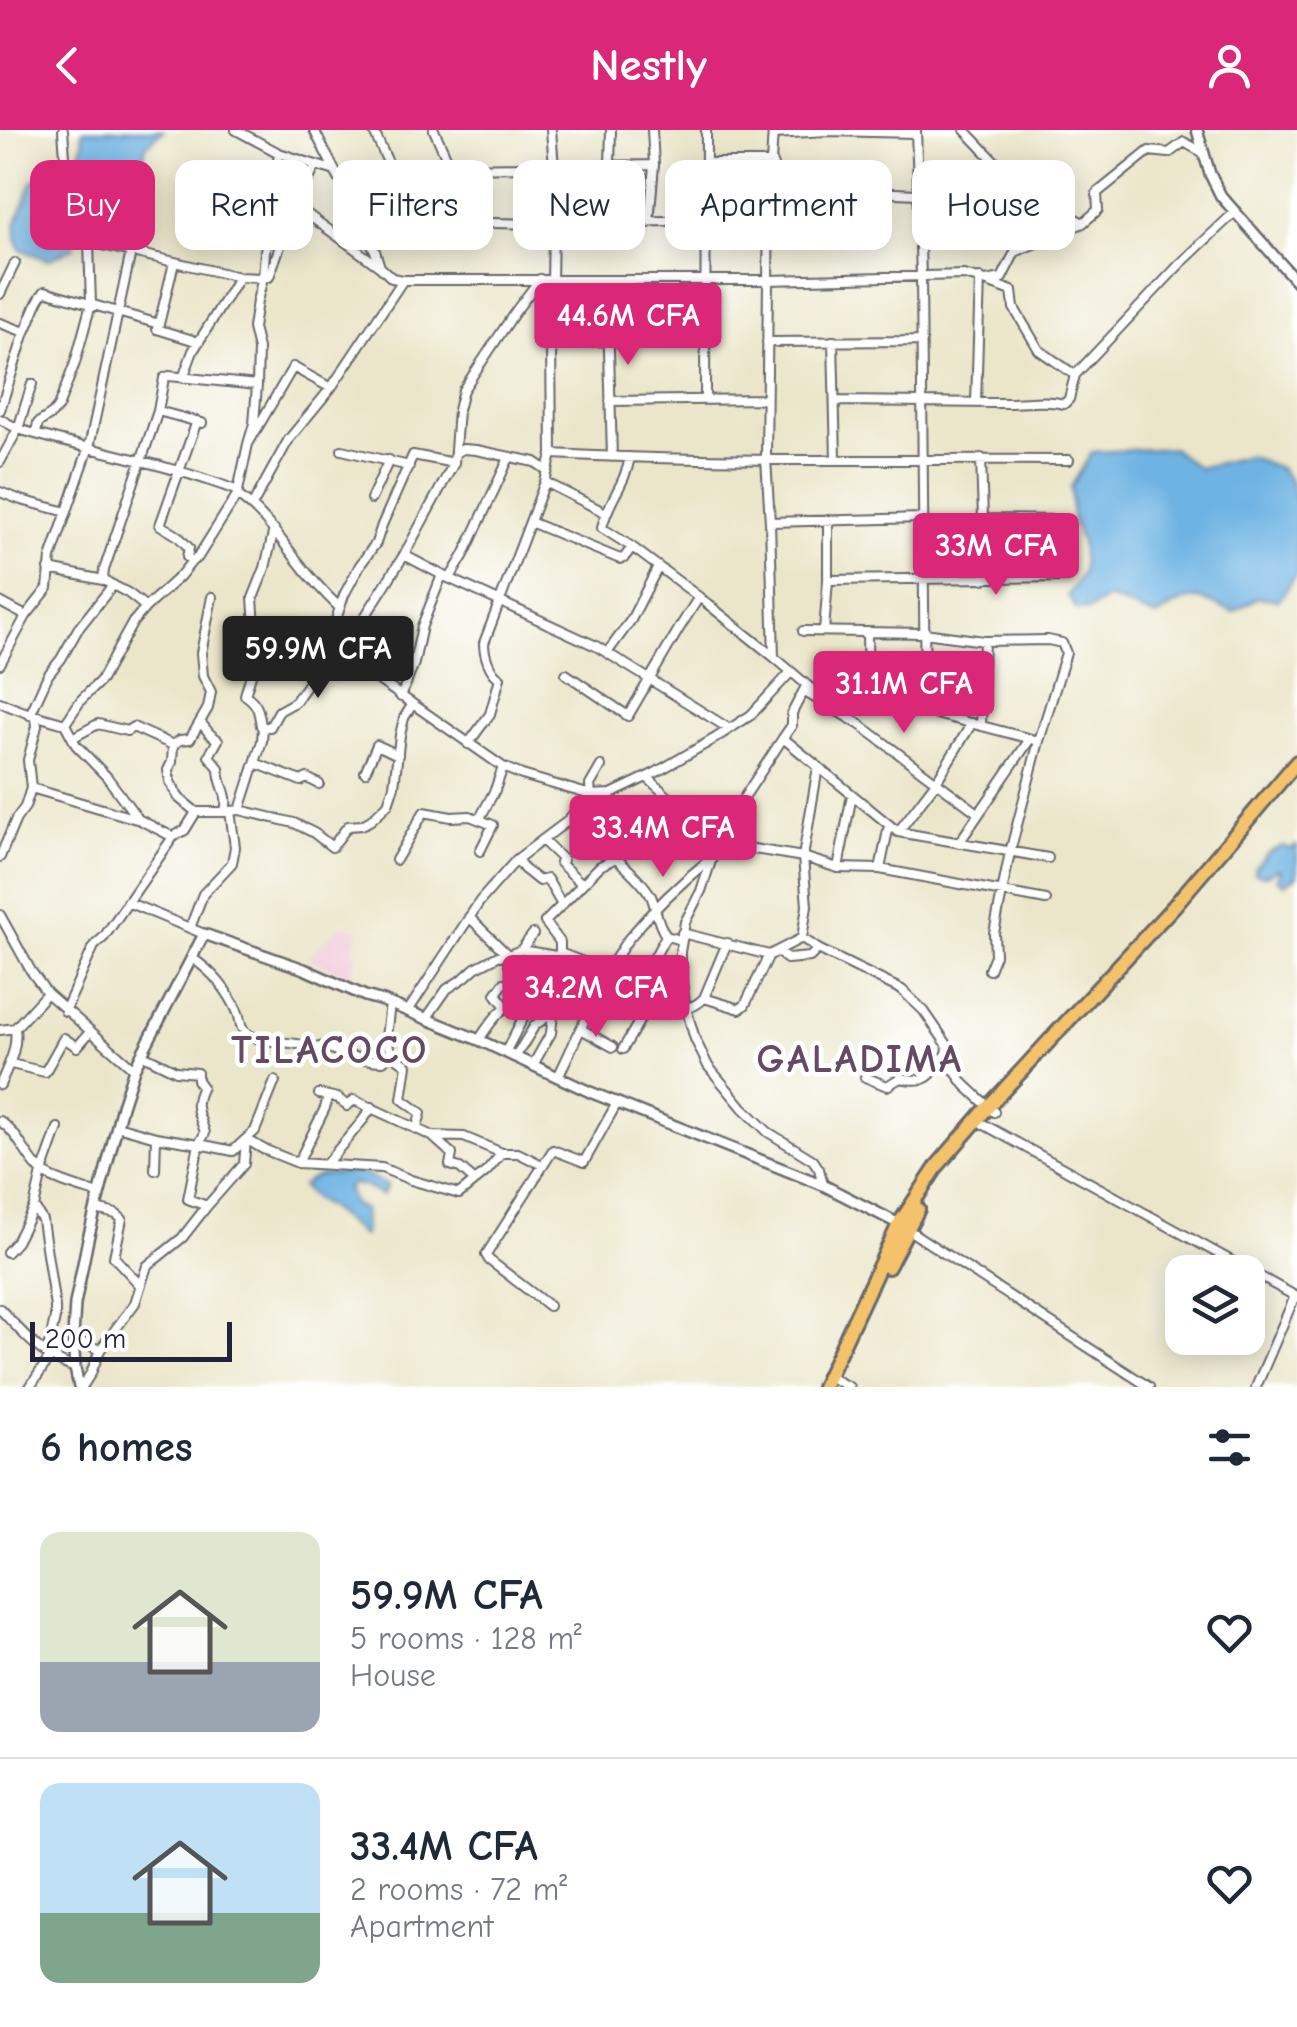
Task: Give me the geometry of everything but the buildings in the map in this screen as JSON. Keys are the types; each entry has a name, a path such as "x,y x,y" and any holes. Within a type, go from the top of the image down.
{"highway":[{"path":"830,1385 903,1226 969,1134 1297,762"},
{"path":"969,1134 983,1124 991,1109 1200,888 1297,773"}],"street":[{"path":"63,130 65,160"},
{"path":"236,130 279,153 333,171"},
{"path":"314,130 333,169"},
{"path":"372,130 386,160"},
{"path":"434,130 447,159 456,166 513,167"},
{"path":"551,130 554,160"},
{"path":"610,160 611,130"},
{"path":"649,223 654,164 652,130"},
{"path":"706,130 706,160"},
{"path":"773,160 773,132 828,130 916,131 918,160"},
{"path":"965,130 1002,169 1083,223"},
{"path":"1196,130 1215,187 1297,282"},
{"path":"983,280 1002,278 1015,252 1083,223 1098,210 1097,192 1149,150 1169,153 1184,142 1202,152"},
{"path":"66,724 81,700 101,680 122,640 146,607 198,557 237,493 254,424 258,349 254,328 279,153"},
{"path":"645,164 654,164"},
{"path":"313,171 316,165"},
{"path":"834,401 1064,404 1076,375 1179,265 1236,211"},
{"path":"313,218 392,278 403,280 768,280 964,275 1012,291 1014,308 1039,350 1076,375"},
{"path":"645,223 665,222"},
{"path":"36,434 38,424 58,406 75,363 91,304 89,250"},
{"path":"126,250 174,264 263,278 270,278 280,250"},
{"path":"372,250 380,267"},
{"path":"468,744 490,714 500,678 493,675 484,651 552,454 553,250"},
{"path":"705,400 706,250"},
{"path":"768,250 766,459 774,657"},
{"path":"921,250 925,712"},
{"path":"0,664 26,616 48,588 49,569 89,447 131,251"},
{"path":"0,294 15,264"},
{"path":"174,264 158,329 198,342"},
{"path":"183,378 198,342 239,277"},
{"path":"345,641 358,628 404,555 454,463 463,390 540,279"},
{"path":"252,506 289,439 331,388 403,280"},
{"path":"607,280 612,457"},
{"path":"976,402 983,280"},
{"path":"0,410 38,298 46,291 159,324"},
{"path":"0,323 25,332"},
{"path":"551,342 706,340"},
{"path":"767,342 922,340"},
{"path":"833,341 836,459"},
{"path":"248,444 293,368 331,388"},
{"path":"0,371 12,374"},
{"path":"103,580 106,560 158,412 164,378 257,385"},
{"path":"0,462 18,429 32,384"},
{"path":"610,401 766,398"},
{"path":"158,412 200,422 160,524 189,548 187,557 192,561"},
{"path":"0,419 18,429 142,460 237,493 274,529 338,607"},
{"path":"455,453 464,448 535,462 547,470"},
{"path":"342,450 409,466"},
{"path":"263,728 270,726 279,711 295,702 315,670 333,630 338,607 376,543 414,454 454,463"},
{"path":"552,454 1069,460"},
{"path":"630,457 626,477 602,528 774,657 806,689 860,724 978,814"},
{"path":"401,697 422,626 446,576 464,555 508,458"},
{"path":"981,458 985,579"},
{"path":"371,499 389,460"},
{"path":"545,482 606,513"},
{"path":"0,492 67,512"},
{"path":"770,522 923,518"},
{"path":"824,631 828,520"},
{"path":"984,520 1063,520"},
{"path":"530,522 620,559 632,547"},
{"path":"232,811 255,763 263,728 254,701 245,695 257,656 254,598 274,529"},
{"path":"404,555 607,653 728,728"},
{"path":"607,653 626,629 658,567"},
{"path":"49,569 103,580 146,607"},
{"path":"828,580 1067,577"},
{"path":"0,856 3,840 26,807 31,788 28,760 37,726 33,717 48,674 113,585"},
{"path":"172,745 190,739 208,708 211,692 201,652 212,597"},
{"path":"566,674 628,716 699,598"},
{"path":"0,602 26,616"},
{"path":"256,629 315,670"},
{"path":"333,630 368,670 401,697 503,767 590,795 611,794 714,739 751,716 790,673"},
{"path":"803,631 924,633 984,641 1048,640 1062,644 1066,652 1034,740 994,933 995,955 989,970"},
{"path":"867,633 868,700"},
{"path":"898,832 976,724 984,641"},
{"path":"806,689 925,712 1034,740"},
{"path":"806,689 792,713 792,725 717,843 681,936 680,970 686,1008 708,1066 768,1132 813,1160 824,1184"},
{"path":"0,702 33,717 66,724 76,744 138,819"},
{"path":"172,745 170,782 196,812 232,811 294,823 332,848 348,826 362,825 388,804 404,718 412,705"},
{"path":"190,928 203,894 232,863 236,847 232,811 219,768 209,756 218,740 202,723"},
{"path":"74,737 98,724 126,730 133,727 172,745"},
{"path":"783,738 898,832 1048,858"},
{"path":"958,842 1034,740"},
{"path":"364,772 378,745 398,754"},
{"path":"255,763 319,784"},
{"path":"408,1011 469,918 517,859 565,824 590,795 590,785 601,766"},
{"path":"480,818 503,767"},
{"path":"802,938 808,906 803,857 818,767"},
{"path":"647,777 717,843 803,857 838,868 880,869 1046,900"},
{"path":"31,788 138,819 172,837"},
{"path":"838,868 852,795"},
{"path":"479,1040 496,1014 522,998 532,997 558,955 560,942 545,922 600,866 616,858 679,806"},
{"path":"66,1012 94,946 172,837 184,830 196,812"},
{"path":"396,860 424,812 480,818 493,825 480,851"},
{"path":"880,869 889,825"},
{"path":"542,840 582,883"},
{"path":"616,858 648,892 666,936"},
{"path":"426,1019 447,988 498,956 521,950 558,955 608,970 654,908 712,858"},
{"path":"517,859 539,881 547,879 562,905"},
{"path":"128,902 408,1011 617,1103 824,1184 903,1226 1149,1387"},
{"path":"0,915 47,993 134,1069"},
{"path":"469,918 508,955 514,970"},
{"path":"80,1387 75,1368 73,1319 80,1271 117,1126 134,1069 204,934"},
{"path":"521,950 534,934"},
{"path":"666,936 728,943 769,954 778,952 788,959 810,957 818,949"},
{"path":"630,999 666,936"},
{"path":"802,938 902,990 946,1042 946,1059 965,1086 991,1109"},
{"path":"704,998 740,1008 745,1005 769,954 802,938"},
{"path":"599,968 599,981 630,999 648,1006 686,1008 704,998 728,943"},
{"path":"192,958 220,982 240,1016 241,1026 250,1035 312,1049 326,1046 365,1060 383,1062 391,1054"},
{"path":"612,964 638,980"},
{"path":"504,984 496,994 506,1007"},
{"path":"558,1077 604,985"},
{"path":"0,1030 15,1028 47,993"},
{"path":"511,1054 535,1025 572,995 593,1003"},
{"path":"390,1004 386,1037 391,1054 407,1065 402,1099 421,1113 417,1127"},
{"path":"623,1049 648,1006"},
{"path":"532,1065 551,1033 553,1013"},
{"path":"511,1054 525,1014"},
{"path":"0,1085 17,1042 15,1028"},
{"path":"581,1029 613,1047"},
{"path":"10,1064 45,1072 64,1038 77,1047 90,1032"},
{"path":"142,1054 176,1072 197,1072 202,1087 196,1111 205,1133 199,1144 188,1199 206,1206"},
{"path":"865,1077 887,1086 900,1078 925,1080 947,1054"},
{"path":"117,1126 234,1151 255,1131 275,1081"},
{"path":"298,1162 325,1108 324,1096 338,1098 347,1106 354,1100 417,1127 452,1154 450,1165 460,1168 474,1181"},
{"path":"549,1306 486,1255 553,1150 584,1162 617,1103"},
{"path":"326,1164 372,1107"},
{"path":"0,1120 18,1136 42,1173 99,1194"},
{"path":"983,1124 1296,1296 1256,1387"},
{"path":"7,1252 34,1207 58,1128"},
{"path":"432,1136 464,1136 542,1165"},
{"path":"155,1170 156,1137"},
{"path":"246,1139 298,1162 382,1168 459,1194 502,1153"},
{"path":"80,1387 91,1373 100,1350 134,1303 148,1263 182,1238 244,1164 246,1139"},
{"path":"30,1387 48,1355 55,1307 42,1220 34,1207"},
{"path":"96,1209 122,1219 114,1257 140,1285"},
{"path":"55,1307 73,1319"},
{"path":"0,1310 28,1340 59,1362 75,1368"},
{"path":"74,1339 100,1350"},
{"path":"830,1385 849,1387"}],"shaded area":[{"path":"342,924 359,931 352,953 357,956 349,976 308,959"}],"water":[{"path":"163,130 145,147 144,160 78,160 82,131"},
{"path":"30,187 30,250 69,250 48,260 20,249 16,225"},
{"path":"1172,448 1198,468 1248,456 1280,468 1291,482 1297,507 1297,574 1279,600 1258,597 1233,612 1194,599 1157,617 1108,598 1089,610 1076,609 1068,595 1083,572 1081,542 1072,517 1071,487 1092,452"},
{"path":"1282,846 1297,846 1297,876 1284,884 1277,878 1280,869 1265,875 1255,873 1268,853"},
{"path":"357,1172 387,1186 382,1195 362,1185 351,1184 347,1188 353,1204 364,1210 363,1236 302,1186 320,1176"}],"district":[{"name":"TILACOCO","path":"330,1050"},
{"name":"GALADIMA","path":"860,1059"}]}
